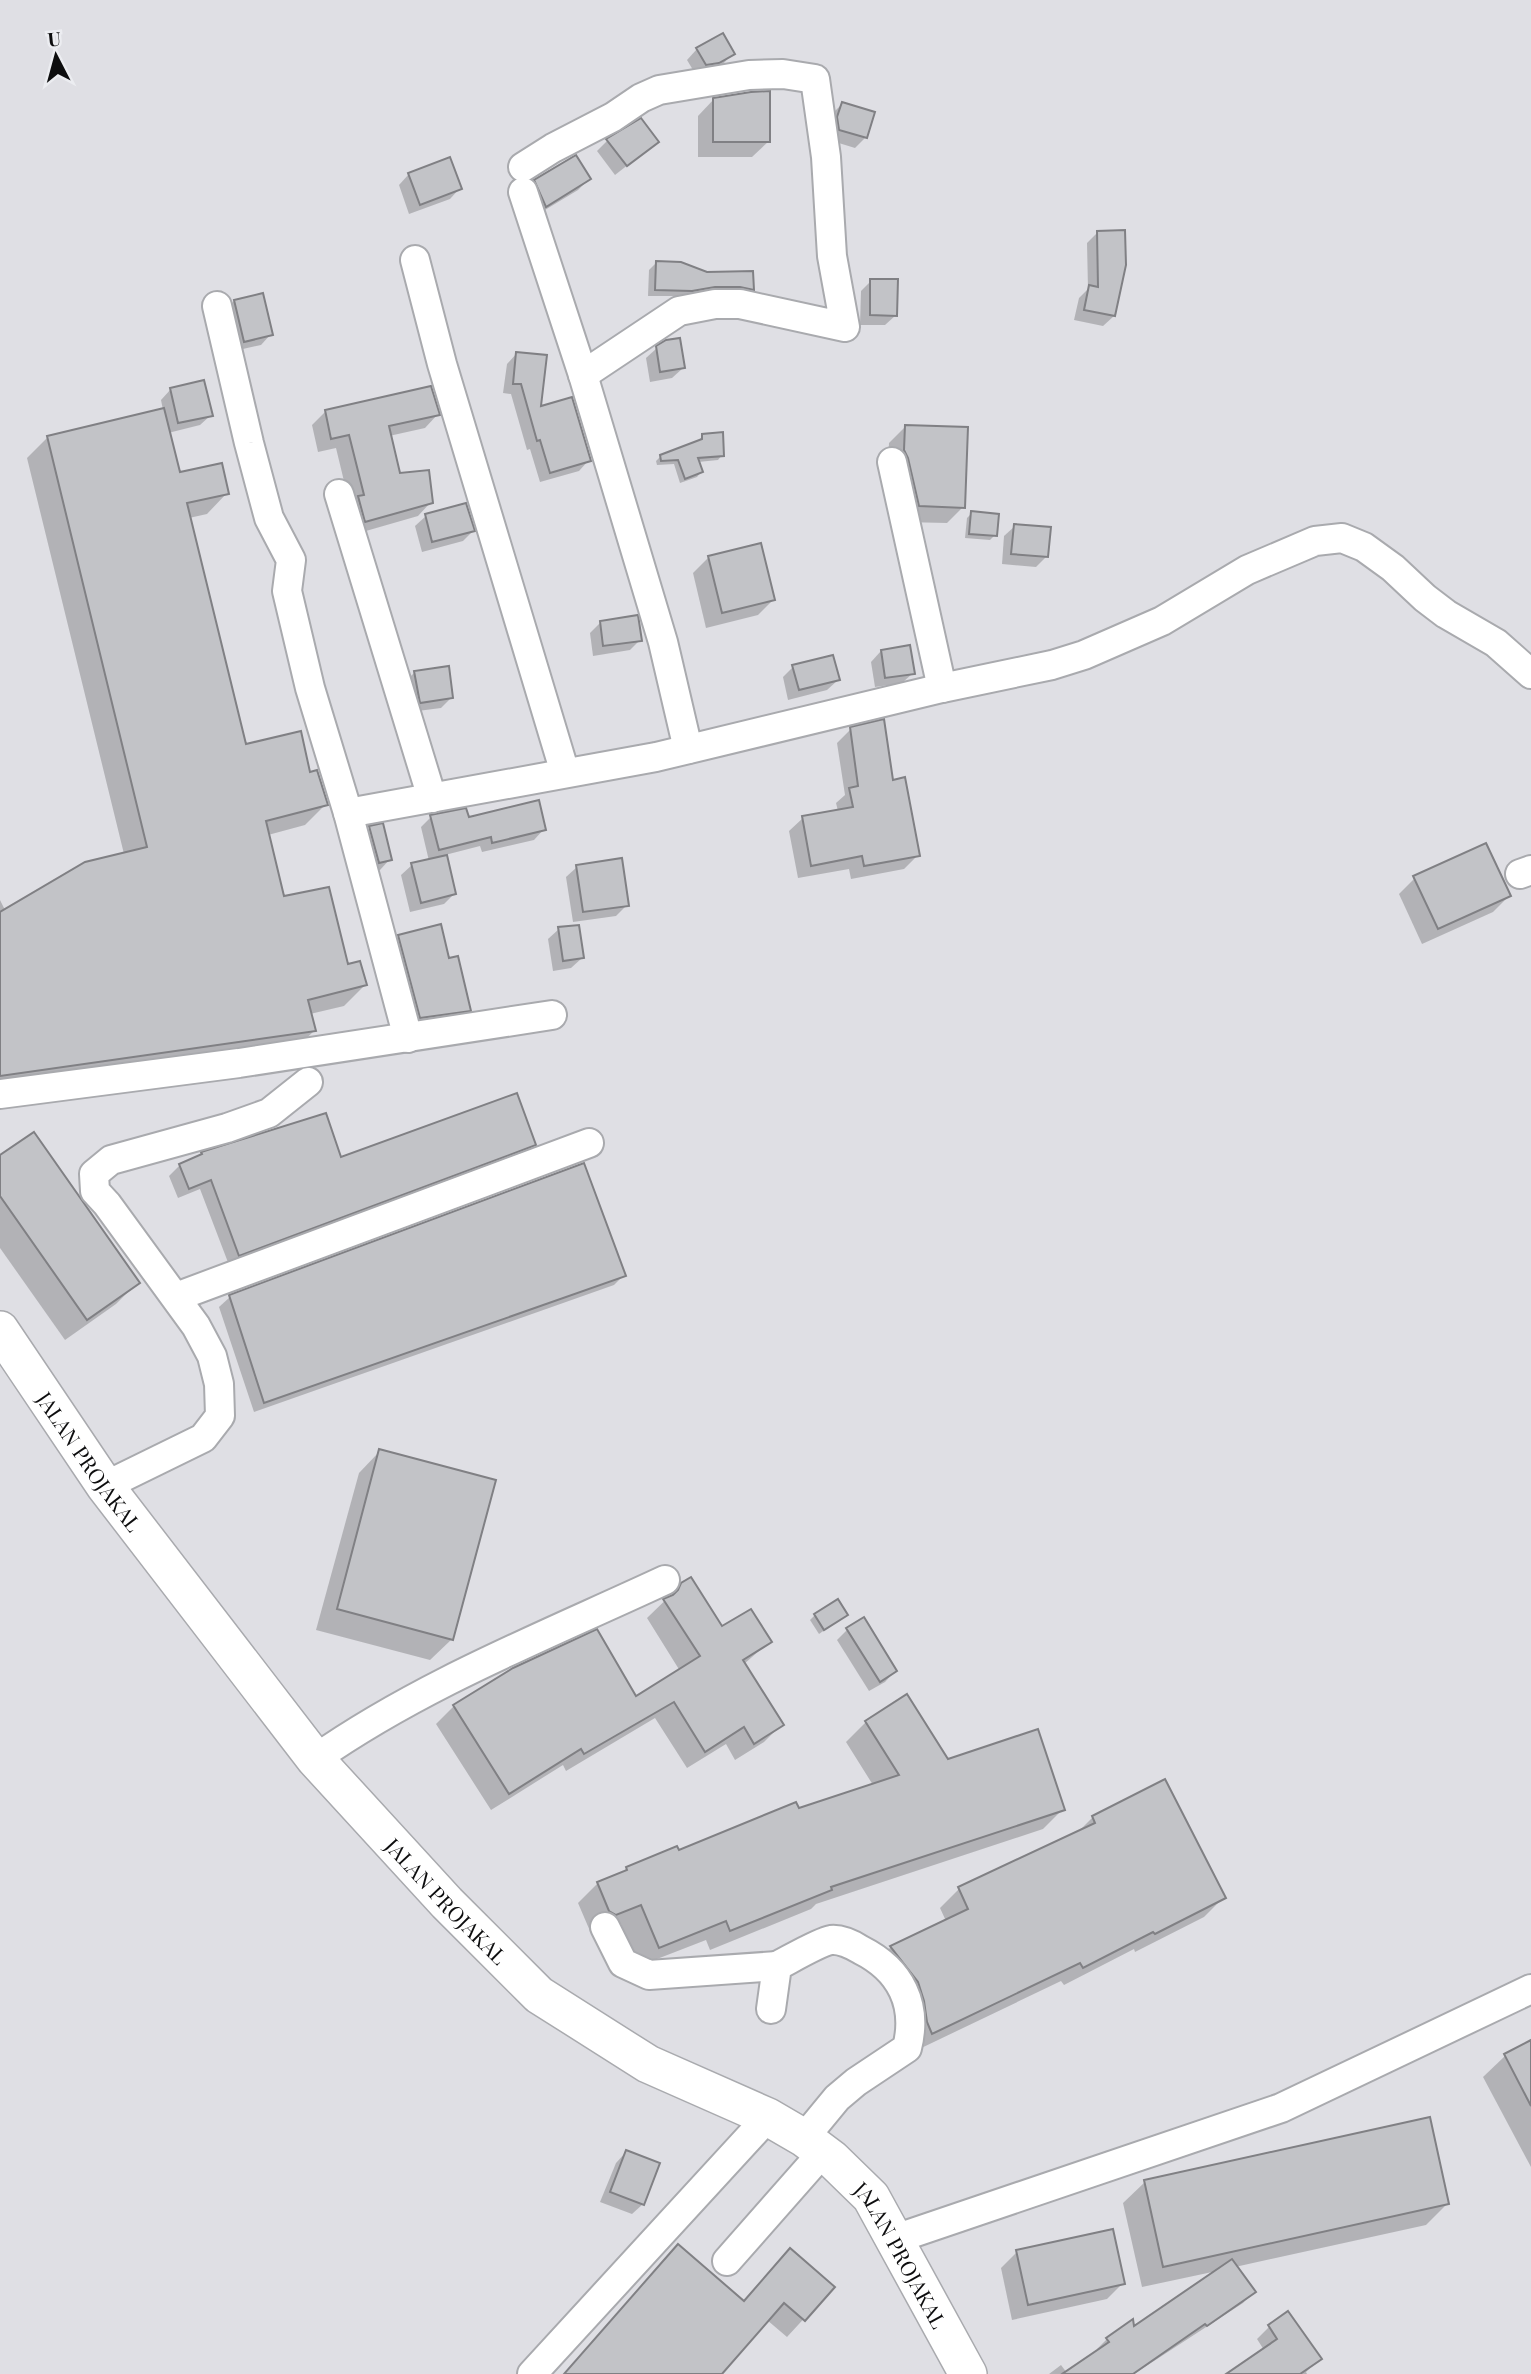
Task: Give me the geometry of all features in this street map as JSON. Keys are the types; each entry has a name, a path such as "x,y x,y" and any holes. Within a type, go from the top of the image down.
{"main road":[{"name":"JALAN PROJAKAL","path":"0,1330 105,1486 315,1759 447,1903 539,1995 648,2064 768,2117 814,2145 871,2197 968,2374"}],"street":[{"path":"583,375 679,311 693,308 740,304 845,327 832,256 826,157 815,79 783,74 749,75 659,90 553,148 523,180 663,642 688,749"},
{"path":"415,260 442,363 565,773"},
{"path":"217,306 248,443 269,518 291,560 288,591 300,648 348,813 408,1038"},
{"path":"892,462 942,688"},
{"path":"339,494 432,798"},
{"path":"348,813 611,766 942,688 1052,666 1162,621 1247,570 1315,541 1342,538 1364,547 1446,614 1496,643 1531,674"},
{"path":"0,1094 239,1063 552,1015"},
{"path":"105,1486 203,1438 220,1416 219,1384 212,1356 196,1326 95,1191 94,1174 111,1160 227,1128 269,1113 308,1082"},
{"path":"176,1297 589,1143"},
{"path":"315,1759 353,1732 434,1688 665,1580"},
{"path":"605,1927 623,1963 649,1975 777,1966 831,1940 850,1944 867,1952 900,1980 911,2015 907,2048 837,2098 814,2145 727,2261"},
{"path":"771,2009 777,1966"},
{"path":"895,2239 1281,2108 1531,1989"},
{"path":"532,2374 768,2117"}],"building":[{"path":"723,33 735,54 719,63 706,65 696,48"},
{"path":"770,91 770,142 713,142 713,98"},
{"path":"842,102 875,112 867,138 839,130 837,117"},
{"path":"641,118 659,142 627,166 606,139"},
{"path":"576,155 591,179 546,207 534,180"},
{"path":"450,157 462,189 420,205 408,173"},
{"path":"1125,230 1126,265 1115,316 1084,310 1089,285 1098,287 1097,231"},
{"path":"656,261 681,262 707,272 753,271 754,290 715,287 692,291 655,290"},
{"path":"870,279 898,279 897,316 870,315"},
{"path":"263,293 273,335 244,342 234,300"},
{"path":"680,338 685,368 660,372 656,346 666,340"},
{"path":"516,352 547,355 541,406 572,397 591,461 550,473 540,440 537,441 521,384 513,384"},
{"path":"204,380 213,416 178,423 170,388"},
{"path":"431,386 440,415 389,426 400,473 429,470 433,503 365,522 358,496 364,495 349,435 331,439 325,410"},
{"path":"164,408 180,472 222,463 229,494 187,503 246,744 301,731 310,772 317,770 328,805 266,821 284,896 329,887 348,964 360,961 367,985 308,1000 316,1031 0,1076 0,912 85,862 147,847 47,436"},
{"path":"905,425 968,427 965,508 919,506 904,450"},
{"path":"723,432 724,456 698,458 703,472 685,479 678,460 661,461 660,455 702,439 702,434"},
{"path":"466,503 475,531 432,542 425,514"},
{"path":"971,511 999,514 997,536 969,534"},
{"path":"1014,524 1051,527 1048,557 1011,554"},
{"path":"761,543 775,600 722,613 708,556"},
{"path":"638,615 642,641 603,646 600,621"},
{"path":"910,645 915,674 885,678 881,650"},
{"path":"833,655 840,680 799,690 792,665"},
{"path":"449,666 453,698 420,703 414,671"},
{"path":"884,719 893,780 905,777 920,856 864,866 862,856 811,866 802,816 853,807 849,788 858,786 850,727"},
{"path":"539,800 546,830 492,843 491,837 439,850 430,815 466,808 469,817"},
{"path":"383,823 392,860 379,863 369,826"},
{"path":"1486,843 1511,896 1438,929 1413,876"},
{"path":"447,855 456,894 421,903 411,863"},
{"path":"622,858 629,906 583,912 576,865"},
{"path":"441,924 449,958 458,956 471,1011 420,1018 398,935"},
{"path":"579,925 584,958 563,961 558,927"},
{"path":"517,1093 536,1145 239,1256 211,1180 189,1189 179,1164 202,1154 201,1152 326,1113 341,1157"},
{"path":"34,1132 140,1283 87,1320 0,1196 0,1155"},
{"path":"584,1163 626,1276 264,1403 229,1295"},
{"path":"379,1449 496,1480 453,1640 337,1609"},
{"path":"691,1577 722,1626 751,1609 772,1642 743,1660 784,1725 754,1744 744,1727 705,1752 674,1702 584,1754 581,1749 509,1794 453,1705 513,1668 597,1629 636,1696 700,1656 663,1599 673,1595 681,1583"},
{"path":"838,1599 848,1615 824,1630 814,1614"},
{"path":"864,1617 897,1671 880,1682 846,1628"},
{"path":"907,1694 948,1759 1038,1729 1065,1810 831,1887 832,1890 730,1931 726,1921 659,1948 641,1905 616,1915 609,1911 597,1882 627,1870 626,1867 677,1846 679,1850 796,1802 799,1808 899,1775 865,1721"},
{"path":"1165,1779 1226,1898 1083,1968 1080,1963 932,2034 918,1982 890,1946 968,1909 958,1887 1095,1823 1092,1816"},
{"path":"1531,2040 1531,2106 1504,2054"},
{"path":"1430,2117 1449,2204 1163,2267 1144,2180"},
{"path":"626,2150 660,2163 644,2205 610,2192"},
{"path":"1113,2229 1125,2284 1028,2305 1016,2250"},
{"path":"678,2244 744,2301 790,2248 835,2287 805,2321 784,2303 722,2374 564,2374"},
{"path":"1232,2259 1256,2292 1207,2326 1205,2324 1133,2374 1062,2374 1109,2342 1106,2338 1133,2319 1134,2326"},
{"path":"1288,2311 1322,2359 1300,2374 1226,2374 1277,2339 1268,2325"}]}
